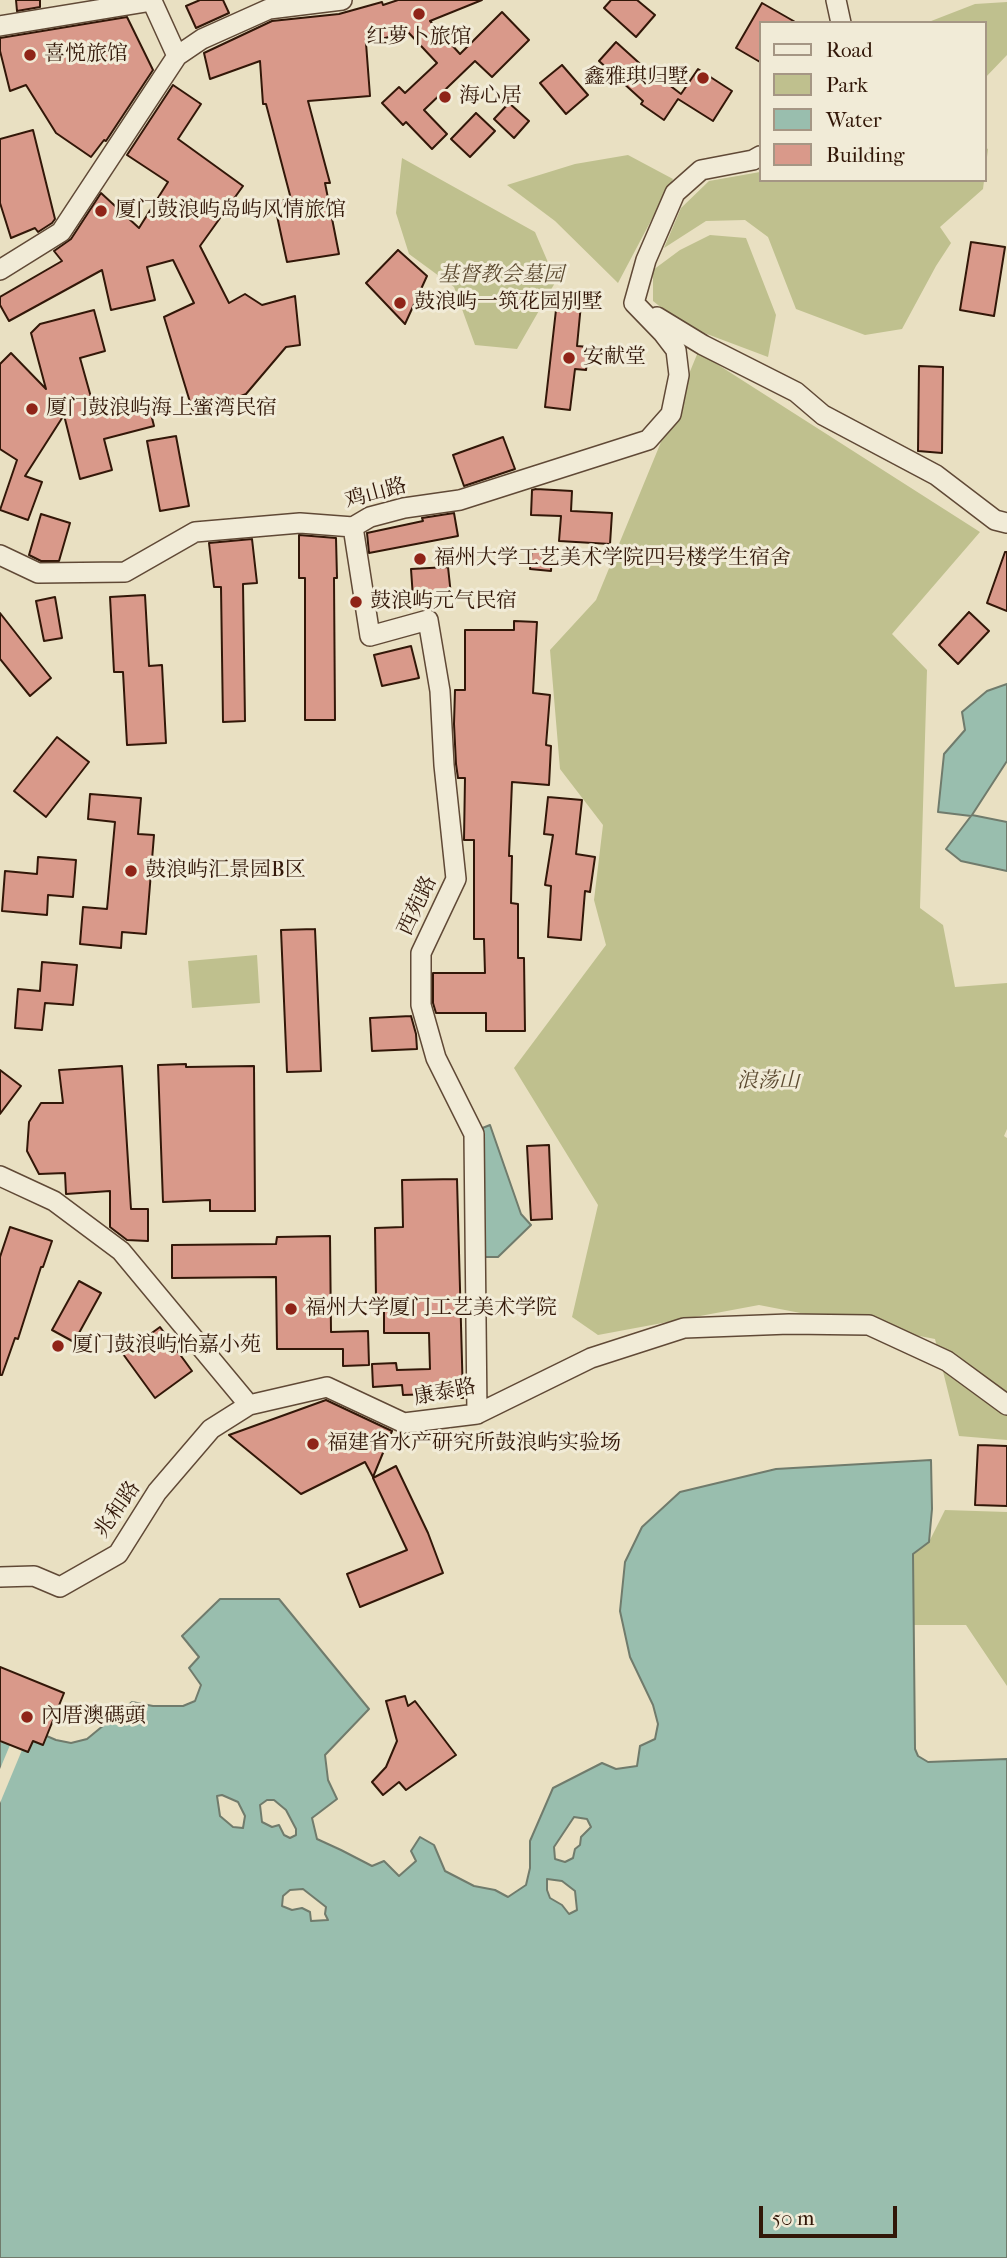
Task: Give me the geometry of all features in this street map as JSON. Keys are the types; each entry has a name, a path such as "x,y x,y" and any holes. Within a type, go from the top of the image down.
{"street":[{"path":"0,270 61,232 177,56 202,39 269,9 342,0"},
{"path":"836,0 841,21"},
{"path":"0,26 152,1 177,56"},
{"path":"758,157 701,170 675,193 646,260 634,303 704,345 796,392 822,415 936,475 995,520 1007,523"},
{"name":"鸡山路","path":"0,555 38,573 125,572 195,532 300,523 354,527 370,517 404,508 460,500 648,440 671,414 679,375 676,350 634,303"},
{"name":"西苑路","path":"354,527 370,636 428,620 440,691 444,765 456,879 421,953 421,1005 436,1058 474,1134 477,1414"},
{"path":"0,1176 54,1201 121,1251 249,1405"},
{"name":"康泰路","path":"249,1405 327,1387 404,1423 477,1414 591,1358 684,1328 789,1324 869,1325 947,1361 1007,1405"},
{"name":"兆和路","path":"0,1577 34,1576 60,1587 118,1554 157,1492 211,1429 249,1405"}],"green space":[{"path":"1007,2 1007,55 986,77 986,21 931,21 975,4"},
{"name":"基督教会墓园","path":"628,155 673,179 618,283 555,221 507,185 575,164"},
{"name":"基督教会墓园","path":"402,158 535,232 556,281 517,349 475,345 454,287 409,254 396,213"},
{"path":"758,172 758,182 984,182 983,189 940,227 951,243 902,329 865,335 796,309 768,237 745,220 706,221 664,248 681,208 709,181"},
{"path":"710,235 746,238 776,315 768,357 683,325 653,301 653,270 680,250"},
{"name":"浪荡山","path":"698,352 980,532 892,634 927,670 920,908 943,925 955,987 1007,983 1007,1129 1004,1136 1007,1138 1007,1440 959,1436 935,1339 759,1305 598,1335 572,1317 598,1205 514,1068 606,945 594,900 603,825 560,769 550,650 596,600"},
{"path":"257,955 260,1003 192,1008 188,961"},
{"path":"945,1510 1007,1512 1007,1686 966,1625 914,1625 913,1554 929,1542"}],"water":[{"path":"1007,684 1007,761 972,815 1007,822 1007,871 961,861 946,849 971,816 938,812 944,754 965,730 962,712 987,691"},
{"path":"490,1125 521,1214 531,1225 498,1257 482,1257 480,1129"},
{"path":"931,1460 932,1509 929,1542 913,1554 915,1749 918,1756 928,1762 1007,1759 1007,2258 0,2258 0,1716 56,1740 71,1743 87,1739 132,1702 153,1706 183,1706 195,1701 201,1685 189,1668 199,1657 182,1636 220,1599 279,1599 369,1709 325,1755 328,1780 337,1799 312,1818 317,1839 372,1866 384,1861 399,1876 416,1861 411,1851 420,1837 434,1845 445,1871 474,1886 495,1890 508,1897 526,1885 530,1868 530,1841 553,1788 602,1763 616,1769 637,1766 640,1746 655,1739 658,1724 653,1705 630,1657 620,1611 625,1562 642,1527 680,1492 776,1469","holes":["222,1795 238,1802 245,1816 243,1828 233,1827 220,1816 217,1796","267,1800 274,1800 286,1810 296,1829 296,1835 290,1838 284,1835 279,1825 272,1827 262,1822 260,1805","574,1817 587,1819 591,1827 581,1837 573,1858 565,1862 555,1859 554,1847","547,1879 562,1881 575,1891 577,1910 569,1914 562,1905 550,1898","303,1889 326,1907 328,1920 311,1921 310,1912 302,1908 292,1910 282,1906 283,1896 290,1890"]}],"pier":[{"path":"10,1745 22,1750 0,1803 0,1769"}],"building":[{"path":"16,0 40,0 40,7 17,11"},
{"path":"200,0 223,0 229,13 196,28 186,6"},
{"path":"398,0 482,0 430,21 460,54 502,12 529,40 492,77 475,61 424,110 447,134 432,149 406,122 403,125 382,103 399,87 405,93 437,63 408,32 366,43 370,96 308,101 330,183 325,183 339,254 287,262 274,202 291,199 266,104 263,104 260,61 210,79 204,53 272,21 339,14"},
{"path":"611,0 637,0 655,15 636,37 604,8"},
{"path":"762,3 794,21 758,21 758,61 736,48"},
{"path":"127,17 153,70 106,141 104,140 91,157 56,133 26,85 10,91 0,51 0,38"},
{"path":"616,42 658,80 660,78 681,94 698,69 732,91 713,121 678,99 664,120 641,104 643,101 599,61"},
{"path":"562,65 588,95 566,114 540,83"},
{"path":"173,85 201,104 178,139 243,186 200,246 229,303 245,294 262,305 295,296 300,345 286,347 246,394 194,415 164,317 194,303 173,260 147,267 155,300 111,310 102,270 9,321 0,305 0,297 62,261 54,251 71,239 101,193 139,228 168,182 127,155"},
{"path":"509,103 529,121 514,138 494,119"},
{"path":"476,113 495,131 470,157 451,139"},
{"path":"33,130 55,219 38,232 35,228 11,238 0,203 0,139"},
{"path":"971,242 1005,247 994,316 960,310"},
{"name":"鼓浪屿一筑花园别墅","path":"398,250 427,276 405,324 366,283"},
{"name":"安献堂","path":"557,301 581,304 577,346 589,347 586,370 575,369 570,410 545,407"},
{"path":"94,310 105,351 80,358 96,415 148,402 154,426 104,439 112,470 80,479 64,415 25,476 42,482 28,520 0,510 17,460 0,449 0,364 11,353 46,389 31,333 40,324"},
{"path":"919,366 943,367 942,453 918,451"},
{"path":"176,436 189,506 160,511 147,441"},
{"path":"503,437 515,469 464,486 453,455"},
{"path":"532,490 572,491 571,511 612,513 610,544 559,541 561,516 531,515"},
{"path":"454,513 458,536 369,553 367,533 423,521 422,518"},
{"path":"41,514 70,523 59,561 41,561 29,555"},
{"path":"299,535 336,538 335,720 305,720 305,578 299,578"},
{"path":"252,539 257,583 243,584 245,721 223,722 221,587 214,587 209,543"},
{"path":"532,548 552,550 551,571 530,569"},
{"path":"1007,552 1007,611 987,603"},
{"path":"448,567 451,595 413,598 411,569"},
{"path":"145,595 149,666 162,665 166,743 127,745 123,672 114,672 110,597"},
{"path":"55,597 62,638 44,641 36,601"},
{"path":"969,612 989,631 958,664 939,645"},
{"path":"0,613 51,678 30,696 0,659"},
{"path":"514,621 537,622 533,693 550,695 546,745 551,746 549,785 512,782 509,856 512,856 511,903 518,904 518,958 524,958 525,1031 486,1031 486,1013 436,1013 433,1003 433,973 485,973 484,939 474,939 474,840 464,840 465,778 458,778 456,764 455,690 465,690 465,630 514,630"},
{"path":"411,646 419,678 382,686 374,655"},
{"path":"57,737 89,762 46,817 14,791"},
{"name":"鼓浪屿汇景园B区","path":"90,794 141,798 138,834 154,835 146,934 122,932 121,948 80,944 83,907 107,909 115,822 88,819"},
{"path":"548,797 582,800 576,854 595,857 590,892 585,891 581,940 548,937 551,886 545,885 553,835 544,834"},
{"path":"38,857 76,860 73,897 48,895 47,915 2,911 5,871 37,874"},
{"path":"315,929 321,1071 287,1072 281,930"},
{"path":"42,962 77,965 73,1005 45,1003 42,1030 15,1028 18,989 40,991"},
{"path":"411,1016 417,1049 372,1051 370,1018"},
{"path":"186,1064 186,1067 254,1066 255,1211 210,1211 210,1200 163,1202 158,1065"},
{"path":"122,1066 131,1209 148,1209 148,1241 127,1240 110,1227 110,1191 66,1194 65,1173 39,1174 27,1151 29,1122 41,1103 63,1103 59,1070"},
{"path":"0,1070 21,1086 0,1114"},
{"path":"549,1145 552,1219 531,1220 527,1146"},
{"path":"457,1179 463,1398 431,1398 431,1394 403,1395 402,1385 373,1387 372,1364 396,1363 397,1370 430,1369 429,1333 384,1333 384,1299 376,1299 375,1228 403,1227 402,1180"},
{"path":"10,1227 52,1241 18,1339 15,1338 0,1375 0,1257"},
{"path":"330,1236 331,1332 368,1331 369,1365 343,1366 343,1349 277,1349 276,1277 172,1278 172,1245 276,1244 277,1237"},
{"path":"79,1281 101,1293 74,1342 52,1330"},
{"path":"160,1327 192,1371 155,1398 123,1354"},
{"name":"福建省水产研究所鼓浪屿实验场","path":"326,1400 392,1431 373,1477 365,1462 301,1494 229,1435"},
{"path":"978,1445 1007,1446 1007,1506 975,1505"},
{"path":"396,1466 428,1533 443,1573 360,1607 347,1574 407,1550 373,1478"},
{"name":"內厝澳碼頭","path":"0,1667 64,1693 43,1745 33,1741 28,1752 0,1741"},
{"path":"405,1696 408,1706 415,1701 456,1755 406,1790 399,1782 383,1795 372,1782 386,1767 397,1741 386,1701"}],"place":[{"name":"红萝卜旅馆","path":"419,14"},
{"name":"喜悦旅馆","path":"30,55"},
{"name":"鑫雅琪归墅","path":"703,78"},
{"name":"海心居","path":"445,97"},
{"name":"厦门鼓浪屿岛屿风情旅馆","path":"101,211"},
{"name":"鼓浪屿一筑花园别墅","path":"400,303"},
{"name":"安献堂","path":"569,358"},
{"name":"厦门鼓浪屿海上蜜湾民宿","path":"32,409"},
{"name":"福州大学工艺美术学院四号楼学生宿舍","path":"420,559"},
{"name":"鼓浪屿元气民宿","path":"356,602"},
{"name":"鼓浪屿汇景园B区","path":"131,871"},
{"name":"福州大学厦门工艺美术学院","path":"291,1309"},
{"name":"厦门鼓浪屿怡嘉小苑","path":"58,1346"},
{"name":"福建省水产研究所鼓浪屿实验场","path":"313,1444"},
{"name":"內厝澳碼頭","path":"27,1717"}]}
